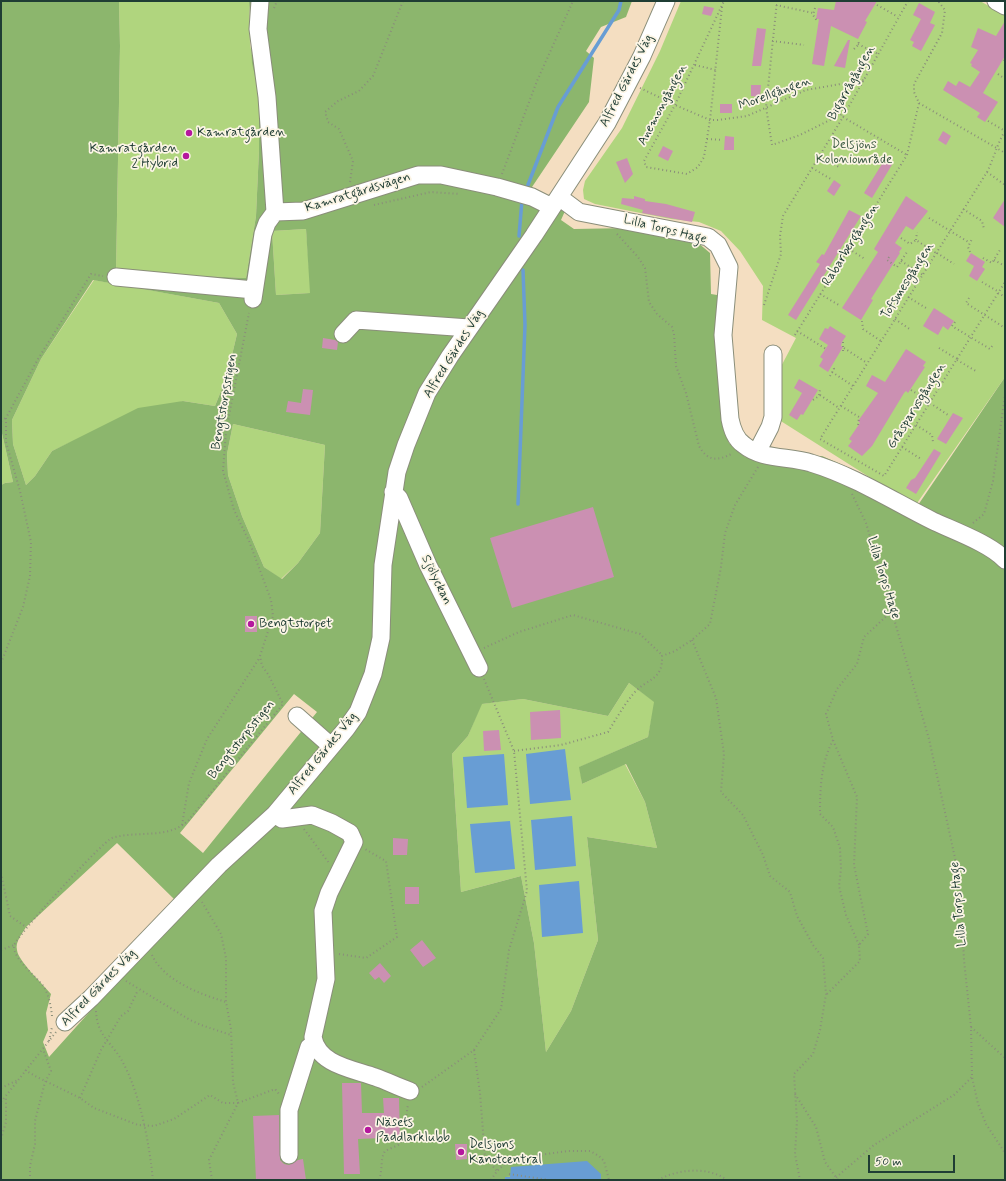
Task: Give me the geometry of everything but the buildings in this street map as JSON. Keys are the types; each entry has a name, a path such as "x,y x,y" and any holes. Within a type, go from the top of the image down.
{"street":[{"path":"116,277 253,295 266,222 276,212 267,97 258,29 260,1"},
{"name":"Alfred Gärdes Väg","path":"56,1022 115,973 218,865 275,814 346,729 358,712 373,674 381,638 383,565 393,492 404,450 427,393 606,123 628,83 666,1"},
{"path":"996,1 1005,6"},
{"name":"Kamratgårdsvägen","path":"276,212 303,211 418,175 441,175 497,187 555,202"},
{"name":"Lilla Torps Hage","path":"555,202 579,212 708,237 718,245 729,267 723,335 726,390 730,419 733,431 756,451"},
{"path":"343,334 356,320 469,328"},
{"path":"774,354 773,417 770,427 756,451 811,463 849,479 934,522 961,532 1005,560"},
{"name":"Sjölyckan","path":"393,492 399,498 428,565 476,661"},
{"path":"297,716 331,746"},
{"name":"Alfred Gärdes Väg","path":"275,814 282,818 312,815 332,823 350,833 354,842"},
{"path":"354,842 329,893 323,911 326,979 313,1037 314,1044 328,1059 345,1068 375,1077 410,1091"},
{"path":"289,1155 289,1110 309,1047 314,1044"}],"path":[{"path":"273,13 277,1"},
{"path":"347,197 353,161 339,129 328,122 325,112 338,102 358,91 373,76 403,1"},
{"path":"497,187 537,81 573,1"},
{"name":"Anemongången","path":"722,7 716,70 704,158 698,167 690,174 646,167 644,161 675,105 724,1"},
{"path":"777,1 766,107 772,145 800,135 846,112"},
{"name":"Bigarrågången","path":"764,305 781,254 781,220 846,112 908,1"},
{"name":"Rabarbergången","path":"795,335 907,155 919,103 914,92 914,84 942,33 945,10 938,1"},
{"path":"877,4 898,18"},
{"path":"776,5 813,13"},
{"path":"815,8 813,13 814,18 817,21"},
{"path":"854,49 858,44 858,40"},
{"path":"772,41 804,45"},
{"path":"858,44 878,54"},
{"path":"694,65 716,70"},
{"path":"998,74 1005,79"},
{"name":"Morellgången","path":"628,83 710,120 747,116 806,90 864,80"},
{"path":"919,103 1005,153"},
{"path":"843,117 907,155"},
{"path":"988,121 1005,131"},
{"name":"Tofsmesgången","path":"820,439 986,172 998,149 998,143 1005,131"},
{"path":"707,139 722,140"},
{"path":"820,156 839,167"},
{"path":"812,168 831,179"},
{"path":"986,172 1005,184"},
{"path":"369,206 431,192 454,195 466,193"},
{"path":"963,209 982,221 984,229"},
{"path":"605,216 605,222 638,257 645,268 649,302 657,314 672,327 674,334 676,366 686,393 695,433 704,454 710,458 719,460 732,454 756,451 749,480 735,505 725,533 721,567 710,624 692,640 675,651 662,656"},
{"path":"929,218 970,243"},
{"path":"901,238 910,244 916,240 917,232"},
{"path":"970,252 968,248 972,239"},
{"path":"916,240 954,264"},
{"path":"848,249 865,259"},
{"path":"983,258 992,263 1000,250"},
{"path":"888,257 887,260 897,267 907,252"},
{"path":"994,260 1005,266"},
{"path":"901,261 923,274"},
{"path":"1,663 23,607 30,576 31,542 26,512 6,442 6,418 38,359 91,274 116,277"},
{"path":"982,282 1005,297"},
{"name":"Gråsparvsgången","path":"820,439 884,476 1005,282"},
{"path":"820,294 839,306"},
{"name":"Bengtstorpsstigen","path":"182,826 283,704 268,674 262,666 260,656 273,616 271,600 249,541 234,510 223,471 226,431 253,295"},
{"path":"908,297 926,308"},
{"path":"969,298 966,303 1005,328"},
{"path":"895,319 911,330"},
{"path":"862,321 863,329 881,341"},
{"path":"955,322 952,326 971,338 990,349 993,344"},
{"path":"797,331 826,349"},
{"path":"843,341 843,350 867,363"},
{"path":"939,348 976,371"},
{"path":"830,376 834,369 833,366"},
{"path":"832,372 853,386"},
{"path":"820,389 820,395"},
{"path":"911,390 948,415"},
{"path":"820,395 859,417 858,425"},
{"path":"813,400 820,395"},
{"path":"961,532 984,514 993,480 1005,395"},
{"path":"1,421 6,418"},
{"path":"916,425 932,436 933,442"},
{"path":"902,447 921,459"},
{"name":"Lilla Torps Hage","path":"849,479 847,484 866,523 893,610 929,739 960,881 964,960 971,1027 972,1077 978,1104 986,1124 1005,1153"},
{"path":"859,945 868,934 854,865 857,797 833,740 826,714 836,689 857,664 864,637 893,610"},
{"path":"379,1180 383,1170 382,1158 385,1151 398,1145 403,1139 410,1091 416,1090 425,1085 474,1050 501,1009 509,950 527,891 514,751 476,661 519,632 573,615 640,634 662,656 663,666 655,678 635,691 608,732 561,745 514,751"},
{"path":"692,640 716,698 724,754 721,792 743,815 770,876 790,892 798,916 813,945 823,958 826,994 813,1054 794,1074 797,1121 795,1154 800,1180"},
{"path":"1,950 14,945 26,927 56,896 88,859 111,839 173,831 182,826 189,782 207,739 260,656"},
{"path":"826,994 860,961 859,945 846,915 839,886 841,869 840,848 833,827 820,814 820,793 825,755 833,740"},
{"path":"295,817 338,876"},
{"path":"324,952 366,958 397,937 386,861 354,842"},
{"path":"1,874 10,916 26,927"},
{"path":"195,889 222,934 226,958 226,1002 231,1035 233,1082 238,1103 209,1160 212,1180"},
{"path":"146,940 152,942 152,956 163,972 206,996 226,1002"},
{"path":"14,945 18,956 46,991 56,1022 49,1041"},
{"path":"115,973 138,990 201,1025 231,1035"},
{"path":"80,1098 106,1041 121,1016 128,1011 138,990"},
{"path":"96,1009 97,1023 106,1041 121,1059 137,1097 144,1125 153,1180"},
{"name":"Alfred Gärdes Väg","path":"1,1102 49,1041 56,1022"},
{"path":"971,1027 1005,1058"},
{"path":"30,1180 35,1121 45,1082 51,1071 42,1049"},
{"path":"474,1050 485,1157 497,1171"},
{"path":"25,1070 45,1082 80,1098 94,1108 138,1125 154,1126 174,1119 210,1095 223,1103 238,1103 276,1089 289,1110"},
{"path":"833,1180 874,1145 954,1095 972,1077"},
{"path":"1,1088 18,1079"},
{"path":"794,1092 816,1127 825,1162 838,1180"},
{"path":"1,1139 6,1122 6,1096"},
{"path":"491,1180 497,1171 510,1159 568,1151 590,1152 604,1161 609,1180"},
{"path":"658,1180 668,1174 681,1171 695,1171 711,1174 727,1180"},
{"path":"509,1174 549,1180"}],"green space":[{"path":"1,1 119,1 120,46 116,272 246,278 256,216 259,150 259,94 252,63 249,1 632,1 626,17 601,27 586,51 594,58 589,102 532,187 565,211 561,220 574,229 629,228 697,242 710,253 711,294 723,296 723,422 729,443 745,457 780,463 822,456 852,469 883,491 916,508 1005,377 1005,1180 601,1180 601,1174 505,1177 505,1180 1,1180 1,485 13,482 1,429","holes":["306,229 310,293 276,295 272,231","93,280 219,303 237,334 227,376 215,406 183,401 138,408 52,451 35,476 26,485 13,444 12,420 41,359","233,424 325,445 320,533 298,563 282,579 264,567 242,516 228,475 227,454","629,683 654,702 648,737 579,767 582,784 626,764 645,802 657,848 587,837 598,940 571,1011 546,1052 534,943 521,876 461,892 452,754 468,736 482,704 523,699 608,716","294,694 317,712 203,853 180,833","117,843 174,899 138,958 49,1057 43,1042 48,1030 46,1013 51,994 18,955 17,944 26,927"]},
{"name":"Kamratgården","path":"119,1 249,1 250,44 259,94 259,150 256,216 246,278 116,272 120,46"},
{"name":"Delsjöns Koloniområde","path":"681,1 980,1 1005,15 1005,377 915,506 776,418 776,376 796,338 762,320 763,286 740,251 721,231 699,222 671,219 595,204 584,199 583,190 585,181 622,128 660,51"},
{"path":"306,229 311,293 276,295 272,231"},
{"path":"94,280 219,303 237,334 227,376 215,406 183,401 69,443 52,451 35,476 26,485 13,444 12,420 41,359"},
{"path":"233,424 325,445 320,533 298,563 281,579 264,567 242,516 228,475 227,454"},
{"path":"1,429 13,482 1,485"},
{"path":"629,683 655,702 648,737 580,767 582,784 625,764 645,802 657,848 587,837 598,940 571,1011 546,1052 534,943 521,876 461,892 452,754 468,736 481,704 523,699 608,716"}],"water":[{"path":"565,749 571,800 530,804 526,754"},
{"path":"504,754 508,805 467,808 463,757"},
{"path":"572,816 576,866 535,870 531,820"},
{"path":"510,821 515,869 475,873 470,824"},
{"path":"579,881 583,933 542,937 539,885"},
{"path":"587,1161 601,1174 601,1180 505,1180 505,1177 510,1177 511,1167"}],"waterway":[{"path":"526,190 558,107 619,10 621,1"},
{"path":"519,236 522,200"},
{"path":"518,504 525,325 523,270"}],"place":[{"name":"Kamratgården","path":"189,133"},
{"name":"Kamratgården 2 Hybrid","path":"186,156"},
{"name":"Bengtstorpet","path":"251,624"},
{"name":"Näsets Paddlarklubb","path":"368,1130"},
{"name":"Delsjons Kanotcentral","path":"461,1152"}]}
